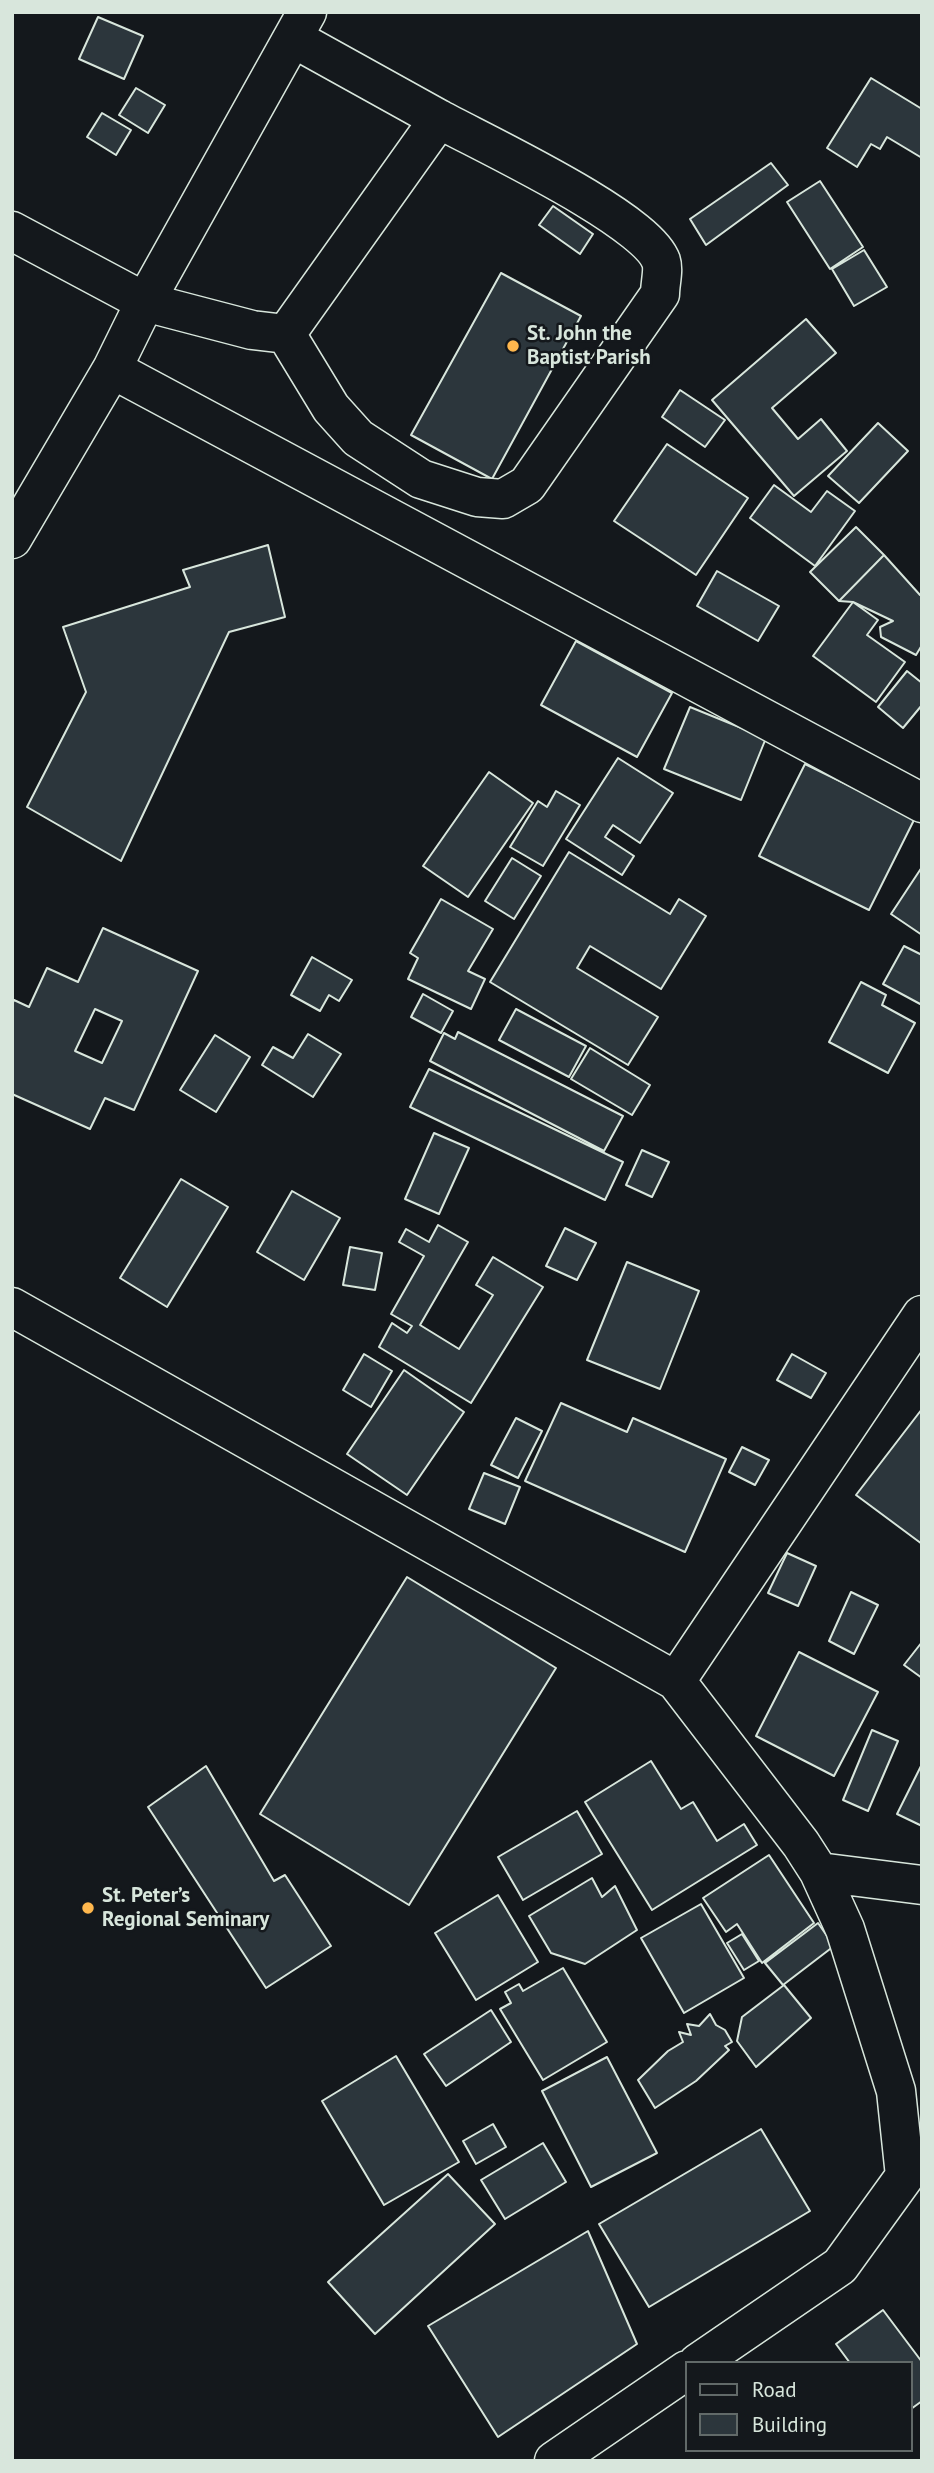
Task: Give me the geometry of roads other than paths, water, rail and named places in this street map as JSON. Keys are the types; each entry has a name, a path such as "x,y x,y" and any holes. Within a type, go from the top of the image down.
{"street":[{"path":"12,539 112,369 145,302 300,25 439,119 595,202 647,241 662,262 660,294 527,485 503,499 477,497 421,479 358,438 331,408 286,334"},
{"path":"286,334 439,119"},
{"path":"12,231 145,302 252,330 286,334"},
{"path":"112,369 922,803"},
{"path":"12,1307 676,1681 801,1844 819,1872 845,1929 896,2091 905,2176 840,2266 701,2361"},
{"path":"676,1681 922,1315"},
{"path":"819,1872 922,1885"},
{"path":"554,2461 685,2371"}],"place":[{"name":"St. John the Baptist Parish","path":"513,346"},
{"name":"St. Peter’s Regional Seminary","path":"88,1908"}]}
